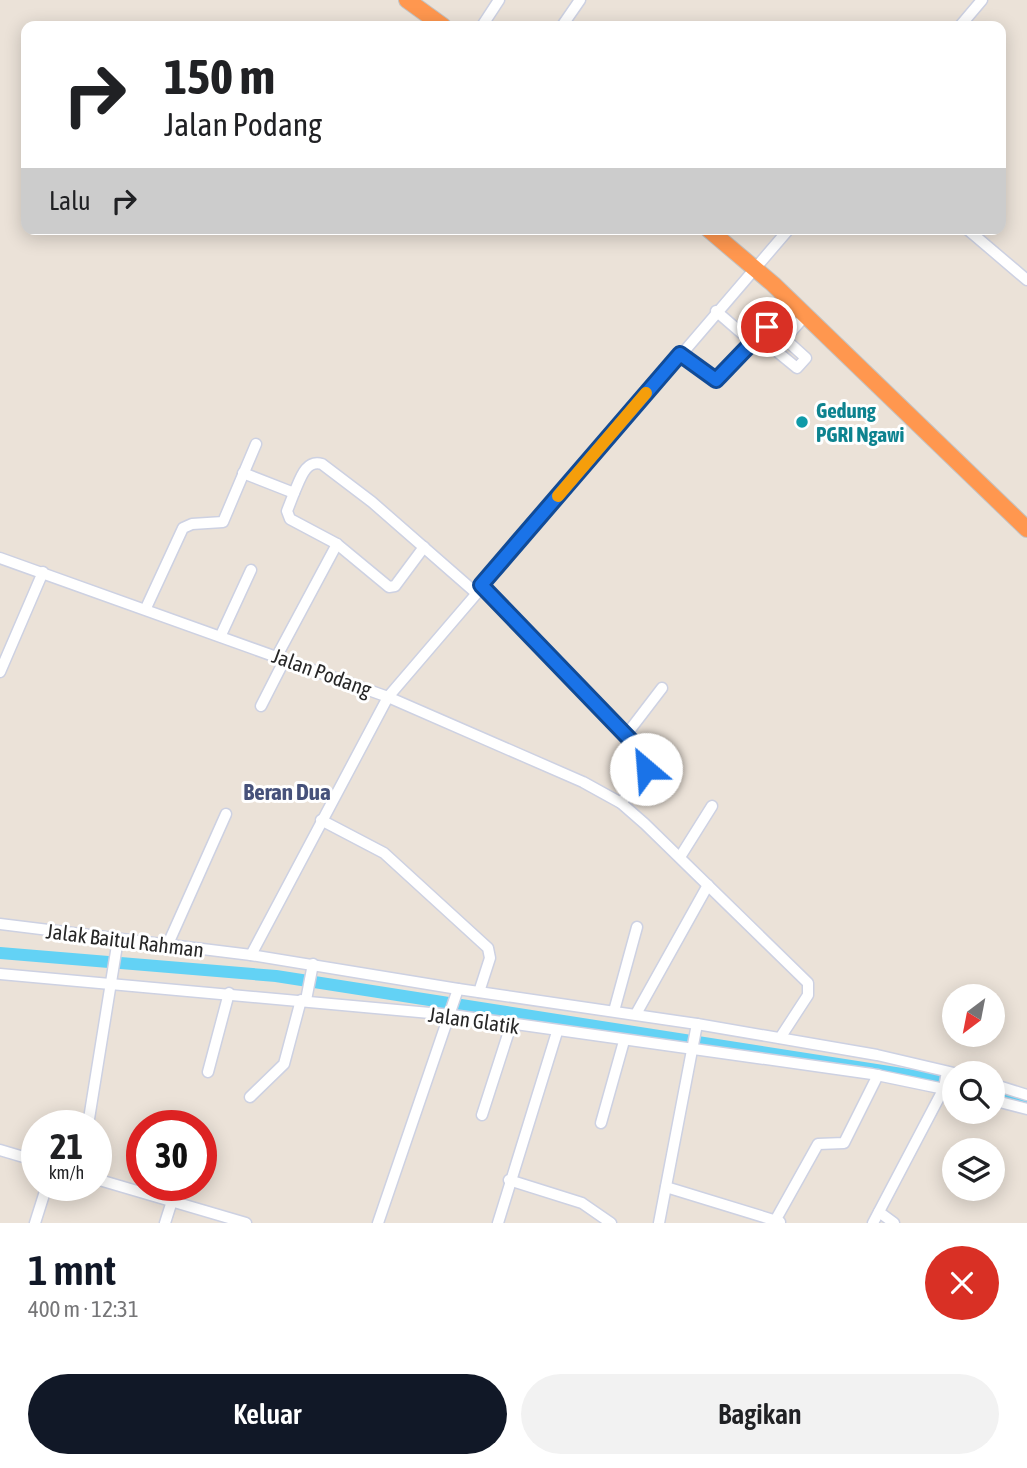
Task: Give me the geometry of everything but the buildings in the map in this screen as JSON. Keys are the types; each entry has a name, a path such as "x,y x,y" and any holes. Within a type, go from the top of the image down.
{"highway":[{"path":"407,0 436,21"},
{"path":"715,235 755,267 1027,528"}],"street":[{"path":"485,21 499,0"},
{"path":"565,21 580,0"},
{"path":"964,21 982,0"},
{"name":"Jalan Podang","path":"0,558 146,608 388,697 784,235"},
{"path":"974,235 1027,280"},
{"path":"680,354 716,380 791,301"},
{"path":"716,311 753,343"},
{"path":"785,339 806,315"},
{"path":"146,608 183,528 191,524 223,522 256,444"},
{"path":"425,547 395,586 389,587 337,544 290,519 287,511 308,465 315,462 322,464 478,589 647,757 648,766 621,803"},
{"path":"243,473 294,493"},
{"path":"261,706 281,657 337,544"},
{"path":"220,635 251,570"},
{"path":"0,672 43,572"},
{"path":"626,735 662,688"},
{"path":"251,955 388,697 524,754 621,803 808,983 808,995 780,1038"},
{"path":"680,857 712,806"},
{"path":"169,944 226,814"},
{"path":"321,820 384,853 488,948 490,958 479,992"},
{"path":"636,1014 708,885"},
{"name":"Jalak Baitul Rahman","path":"0,924 251,955 313,964 457,993 479,992 636,1014 695,1038"},
{"path":"614,1011 637,927"},
{"path":"90,1110 118,939"},
{"path":"250,1097 284,1064 313,964"},
{"name":"Jalan Glatik","path":"0,974 305,997 452,1012 511,1025 624,1041 695,1038 942,1080"},
{"path":"208,1072 229,993"},
{"path":"378,1223 457,993"},
{"path":"482,1115 511,1025"},
{"path":"498,1223 509,1180 557,1032"},
{"path":"659,1223 695,1038 780,1038 794,1053 942,1080"},
{"path":"601,1124 624,1041"},
{"path":"666,1187 779,1222 818,1144 844,1143 875,1068"},
{"path":"1005,1088 1027,1094"},
{"path":"894,1223 876,1218 942,1092"},
{"path":"1005,1103 1027,1109"},
{"path":"0,1150 21,1156"},
{"path":"509,1180 582,1203 611,1223"},
{"path":"35,1223 42,1201"},
{"path":"165,1223 172,1201 218,1219 246,1223"}],"waterway":[{"path":"0,953 276,976 942,1082"},
{"path":"1005,1097 1027,1103"}],"slow traffic":[{"path":"558,496 646,393"}],"place":[{"name":"Gedung PGRI Ngawi","path":"802,422"}],"district":[{"name":"Beran Dua","path":"287,792"}],"route":[{"path":"646,769 647,757 481,585 680,354 716,380 722,378 767,327"}]}
